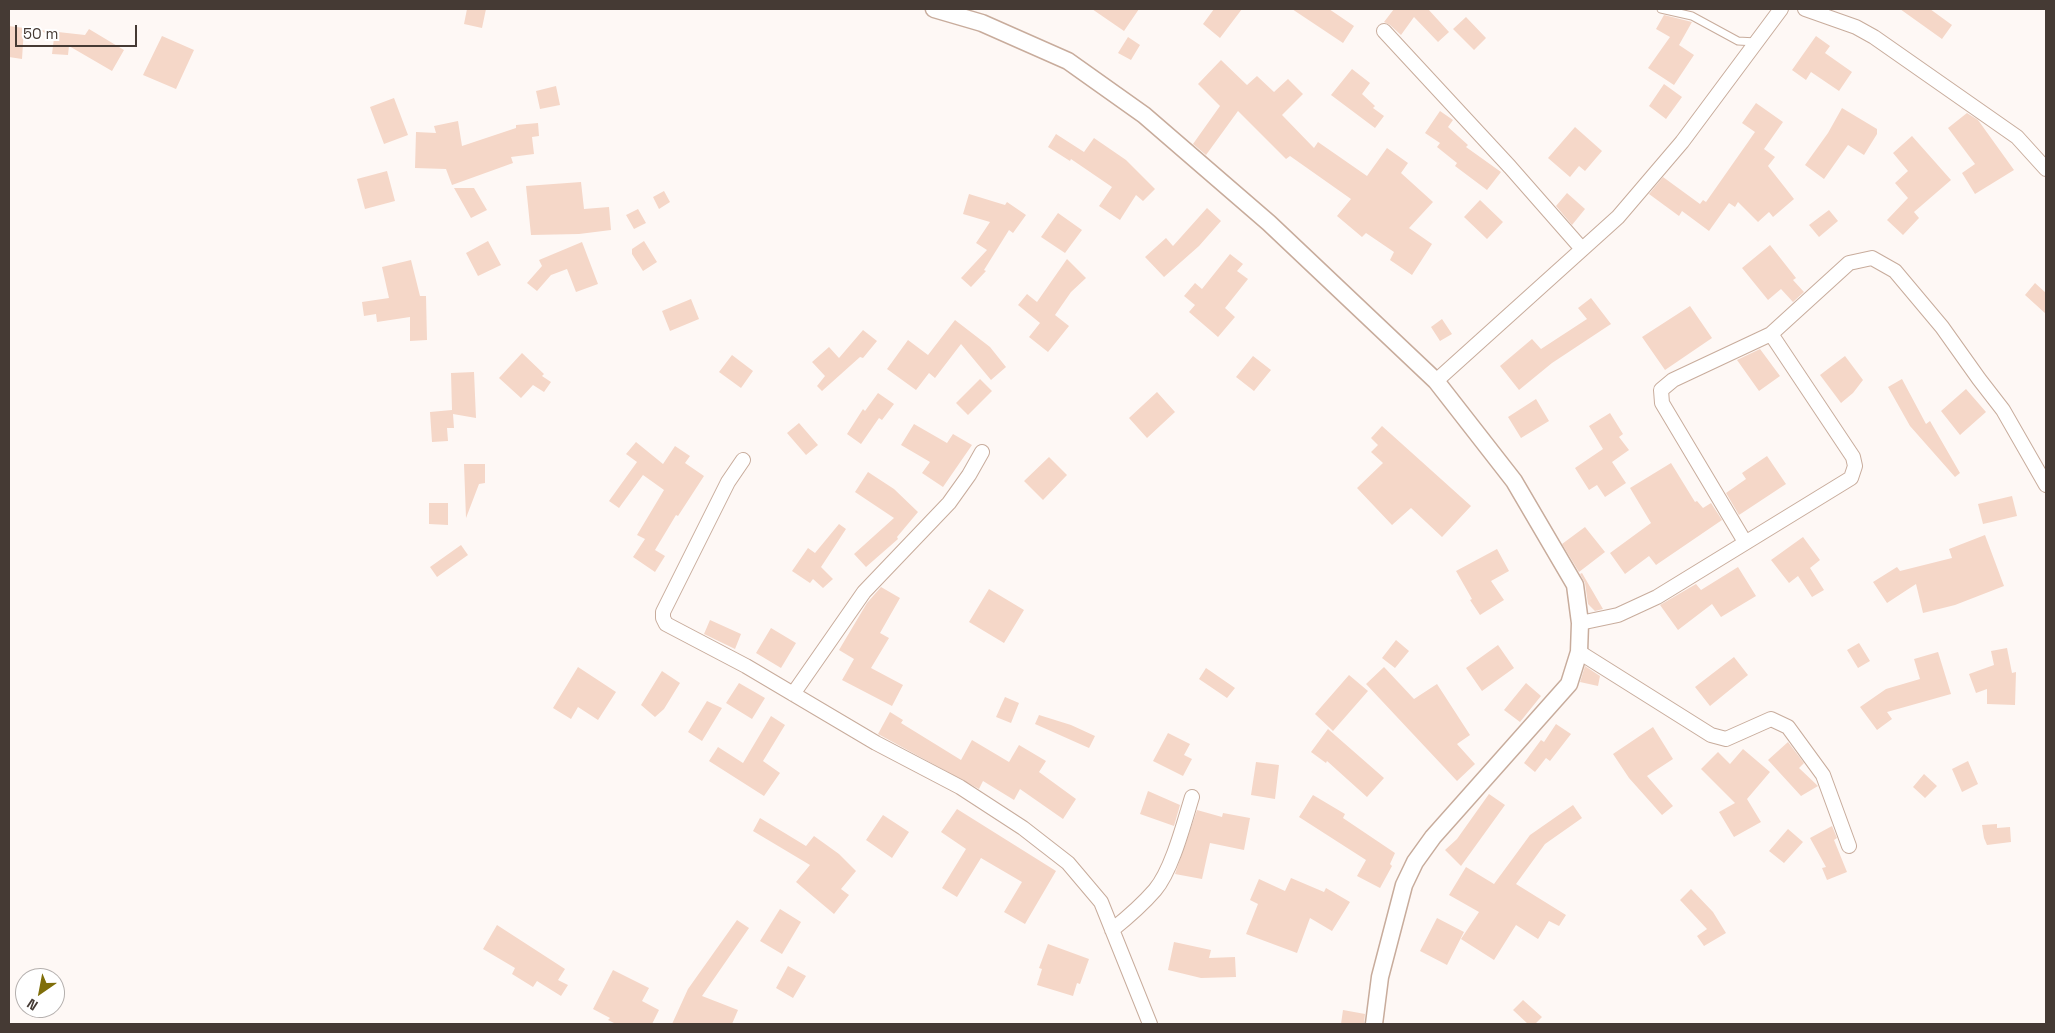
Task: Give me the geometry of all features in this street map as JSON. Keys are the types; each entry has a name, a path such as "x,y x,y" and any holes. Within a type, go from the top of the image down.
{"street":[{"path":"934,9 982,23 1068,62 1144,115 1269,223 1436,381 1514,481 1575,585 1580,623 1580,652 1569,684 1433,837 1415,862 1404,885 1388,943 1380,977 1374,1024"},
{"path":"1436,381 1618,217 1682,142 1781,9"},
{"path":"1805,9 1856,27 1874,37 2017,137 2046,169"},
{"path":"1384,31 1510,167 1582,249"},
{"path":"1745,542 1662,403 1661,390 1673,380 1771,334 1849,263 1872,258 1895,271 1942,326 2003,410 2046,486"},
{"path":"1580,623 1618,615 1657,597 1851,478 1855,466 1853,457 1771,334"},
{"path":"793,694 864,592 950,503 982,452"},
{"path":"743,460 728,482 663,612 666,624 746,666 876,743 960,787 1023,828 1068,863 1101,902 1150,1024"},
{"path":"1580,652 1711,735 1726,739 1771,719 1788,727 1823,775 1849,846"},
{"path":"1112,930 1132,914 1156,889 1174,854 1192,797"}],"lane":[{"path":"1661,9 1692,16 1738,41 1756,42"}],"building":[{"path":"467,9 486,9 482,28 464,24"},
{"path":"1092,9 1139,9 1124,31"},
{"path":"1214,9 1242,9 1220,38 1203,24"},
{"path":"1292,9 1329,9 1354,26 1343,43"},
{"path":"1394,9 1428,9 1449,32 1438,42 1414,17 1401,35 1384,22"},
{"path":"1900,9 1930,9 1952,25 1942,39"},
{"path":"1664,15 1692,22 1679,45 1694,55 1674,85 1648,68 1670,37 1656,29"},
{"path":"1466,17 1486,38 1474,50 1453,29"},
{"path":"9,26 24,28 22,59 9,57"},
{"path":"89,29 124,50 112,71 69,46 68,55 52,54 54,38 40,30 85,35"},
{"path":"162,36 194,50 176,89 143,75"},
{"path":"1816,36 1830,46 1825,53 1852,72 1839,91 1811,72 1806,80 1792,70"},
{"path":"1128,37 1140,45 1131,60 1118,53"},
{"path":"1221,60 1247,85 1257,76 1274,92 1288,79 1303,94 1282,115 1314,148 1318,142 1367,176 1387,148 1408,163 1401,173 1433,202 1409,228 1432,244 1412,275 1390,260 1394,252 1366,233 1362,237 1337,216 1351,199 1290,156 1286,159 1238,111 1206,155 1193,144 1220,106 1198,84"},
{"path":"1352,69 1370,83 1362,94 1375,106 1373,108 1384,116 1375,128 1331,95"},
{"path":"1664,84 1682,97 1666,119 1649,106"},
{"path":"556,86 560,105 540,109 536,91"},
{"path":"394,98 408,135 384,144 370,107"},
{"path":"1756,103 1783,122 1764,149 1775,157 1768,166 1794,199 1773,217 1769,212 1758,222 1738,202 1735,207 1729,203 1709,231 1682,211 1679,216 1649,194 1663,177 1700,204 1703,200 1706,202 1755,132 1742,123"},
{"path":"1842,108 1877,129 1877,134 1864,155 1848,145 1824,179 1805,165 1828,133"},
{"path":"1440,111 1453,120 1448,127 1468,145 1466,147 1501,172 1487,190 1455,166 1457,163 1437,147 1440,143 1425,133"},
{"path":"1967,113 1978,120 2014,170 1975,194 1962,173 1975,164 1948,128"},
{"path":"458,121 462,146 516,128 516,125 538,123 539,136 532,137 534,154 511,157 513,163 452,185 446,169 415,168 416,132 436,133 434,126"},
{"path":"1575,127 1602,151 1585,171 1579,166 1570,177 1548,158"},
{"path":"1056,134 1084,152 1094,138 1126,160 1155,189 1143,201 1136,195 1120,220 1099,206 1112,187 1071,159 1070,161 1048,147"},
{"path":"1912,136 1951,180 1914,212 1919,218 1903,235 1887,220 1908,198 1895,183 1908,171 1893,153"},
{"path":"387,171 395,201 365,209 357,179"},
{"path":"581,182 584,209 609,207 611,230 579,234 531,235 526,186"},
{"path":"454,188 474,188 487,210 471,218"},
{"path":"664,191 670,202 659,209 653,197"},
{"path":"1567,193 1585,209 1572,225 1556,206"},
{"path":"969,194 1005,205 1007,202 1026,215 1013,233 1009,230 984,270 986,271 971,287 961,278 987,250 976,243 990,222 963,214"},
{"path":"1480,200 1503,222 1487,239 1464,217"},
{"path":"1207,208 1221,221 1199,246 1164,277 1145,257 1166,238 1173,246"},
{"path":"638,209 646,223 634,229 626,215"},
{"path":"1829,210 1838,221 1819,237 1809,225"},
{"path":"1058,213 1082,230 1065,253 1041,237"},
{"path":"488,241 501,265 478,276 466,253"},
{"path":"644,241 657,262 643,271 632,254 632,249"},
{"path":"582,242 598,284 576,292 567,269 551,275 537,291 527,283 542,266 539,260"},
{"path":"1770,245 1796,278 1793,280 1804,292 1793,302 1781,289 1768,300 1742,268"},
{"path":"1230,254 1243,264 1237,271 1248,279 1225,308 1235,317 1218,337 1189,312 1195,305 1184,296 1195,283 1202,289"},
{"path":"1067,259 1086,278 1071,292 1055,315 1069,326 1048,352 1029,337 1040,323 1018,305 1027,294 1037,302"},
{"path":"411,260 420,296 426,296 427,340 410,341 410,317 377,322 376,314 364,316 362,302 389,298 382,267"},
{"path":"2035,283 2046,293 2046,314 2025,295"},
{"path":"1591,298 1611,324 1552,363 1519,390 1500,366 1532,339 1541,349 1587,319 1578,308"},
{"path":"691,299 699,319 670,331 662,311"},
{"path":"1690,306 1712,338 1665,370 1642,337"},
{"path":"1442,319 1452,334 1440,341 1431,327"},
{"path":"955,320 990,347 1006,367 991,380 961,344 935,378 929,373 916,390 887,369 908,340 928,355"},
{"path":"863,330 877,341 863,358 860,357 822,391 817,386 825,376 812,362 829,347 839,358"},
{"path":"1760,349 1780,376 1759,391 1737,360"},
{"path":"522,353 544,374 542,376 551,382 544,392 533,385 521,398 499,378"},
{"path":"732,355 753,371 741,388 719,372"},
{"path":"1253,356 1271,370 1254,391 1236,377"},
{"path":"1845,356 1863,380 1853,393 1841,403 1820,375"},
{"path":"474,372 476,418 453,414 454,428 447,428 448,441 432,442 430,412 452,410 451,373"},
{"path":"980,379 992,391 968,415 956,403"},
{"path":"1902,379 1926,424 1930,421 1960,473 1955,477 1910,426 1888,387"},
{"path":"1966,389 1986,412 1960,435 1941,411"},
{"path":"1157,392 1175,412 1147,438 1129,418"},
{"path":"878,393 894,404 882,420 879,418 861,444 847,434 863,409 865,411"},
{"path":"1536,399 1549,421 1521,438 1508,417"},
{"path":"1610,413 1623,434 1619,437 1629,450 1612,462 1626,483 1605,497 1597,485 1589,490 1575,468 1603,449 1589,426"},
{"path":"799,423 818,445 806,455 787,433"},
{"path":"914,424 947,443 953,434 972,445 943,487 922,473 930,462 901,445"},
{"path":"1382,426 1471,506 1442,537 1411,508 1392,525 1357,488 1383,463 1371,452 1378,445 1371,438"},
{"path":"636,442 663,464 675,446 690,456 685,463 704,476 678,516 676,515 655,550 665,556 655,572 633,557 645,539 637,535 664,490 643,475 619,508 609,501 637,462 626,454"},
{"path":"1767,456 1786,484 1739,515 1726,493 1746,479 1742,473"},
{"path":"1049,457 1067,475 1043,500 1024,481"},
{"path":"1671,463 1695,502 1697,501 1703,508 1711,503 1722,520 1656,565 1649,556 1625,574 1610,553 1651,523 1630,488"},
{"path":"464,464 485,464 485,483 479,484 466,518"},
{"path":"868,472 894,489 918,512 897,537 898,539 866,567 854,554 894,518 855,492"},
{"path":"2012,496 2017,516 1983,524 1978,504"},
{"path":"429,503 448,503 448,525 429,524"},
{"path":"839,524 846,529 821,567 833,579 823,588 813,579 810,583 792,571 808,548 815,553"},
{"path":"1585,527 1605,552 1579,572 1562,544"},
{"path":"1985,535 2004,586 1955,605 1923,613 1916,584 1887,603 1873,582 1897,567 1900,571 1952,558 1949,549"},
{"path":"1803,537 1820,560 1810,568 1824,590 1812,597 1798,576 1789,583 1771,560"},
{"path":"461,545 468,555 437,577 430,567"},
{"path":"1497,549 1509,571 1491,581 1504,600 1480,615 1470,600 1472,599 1456,571"},
{"path":"1738,567 1756,596 1721,617 1712,604 1678,630 1660,605 1696,584 1701,590"},
{"path":"1582,573 1603,609 1595,611 1588,604 1585,583 1580,574"},
{"path":"881,587 900,598 880,633 889,638 871,668 903,685 892,706 842,680 854,659 839,650 867,603"},
{"path":"989,589 1024,610 1004,643 969,622"},
{"path":"710,620 741,634 735,649 704,634"},
{"path":"771,628 796,643 781,668 756,653"},
{"path":"1396,640 1409,651 1395,668 1382,658"},
{"path":"1859,643 1870,661 1858,668 1847,650"},
{"path":"1498,645 1514,668 1482,691 1466,668"},
{"path":"2007,648 2012,673 2016,672 2015,705 1987,704 1987,689 1976,693 1969,674 1994,665 1991,651"},
{"path":"1938,652 1951,694 1887,712 1892,719 1877,730 1860,707 1886,689 1920,679 1914,659"},
{"path":"1734,657 1748,675 1710,706 1695,687"},
{"path":"1585,666 1600,676 1598,686 1580,682"},
{"path":"578,667 616,692 598,720 578,707 571,719 553,708"},
{"path":"1384,667 1414,699 1437,684 1470,735 1457,744 1475,764 1457,781 1366,684"},
{"path":"1206,668 1235,688 1227,698 1199,679"},
{"path":"662,671 680,683 664,709 655,717 641,705"},
{"path":"1349,675 1368,691 1333,731 1315,714"},
{"path":"739,683 765,698 752,719 726,703"},
{"path":"1526,683 1541,696 1520,722 1504,710"},
{"path":"1005,697 1019,703 1011,723 996,717"},
{"path":"707,701 722,708 702,741 688,732"},
{"path":"890,712 903,720 901,723 961,760 972,740 1009,762 1019,745 1046,761 1039,772 1076,799 1063,819 1020,789 1014,800 983,781 979,789 878,734"},
{"path":"1039,715 1071,725 1095,736 1089,748 1035,724"},
{"path":"771,716 785,725 763,761 780,773 764,796 709,761 718,747 743,763"},
{"path":"1556,724 1571,734 1550,761 1546,758 1535,772 1524,763 1541,740 1544,742"},
{"path":"1653,727 1673,759 1647,776 1673,806 1662,815 1629,778 1613,754"},
{"path":"1328,729 1384,778 1367,797 1327,761 1326,763 1311,752"},
{"path":"1168,733 1190,744 1184,755 1192,759 1183,776 1153,761"},
{"path":"1788,742 1804,763 1799,768 1818,786 1801,796 1768,760"},
{"path":"1743,749 1770,772 1747,799 1761,822 1734,837 1719,812 1735,803 1701,769 1718,752 1730,764"},
{"path":"1968,761 1978,784 1962,792 1952,769"},
{"path":"1256,762 1279,765 1275,799 1251,795"},
{"path":"1924,774 1937,786 1925,798 1913,787"},
{"path":"1148,791 1180,805 1174,826 1140,814"},
{"path":"1489,794 1505,805 1461,866 1445,850 1457,839"},
{"path":"1313,795 1345,814 1343,818 1395,853 1390,864 1392,866 1380,888 1357,876 1366,860 1299,817"},
{"path":"1573,805 1582,818 1545,844 1516,884 1566,915 1559,926 1549,921 1538,939 1516,925 1494,960 1461,939 1479,912 1449,895 1466,867 1494,884 1530,835"},
{"path":"957,809 1056,871 1025,924 1004,912 1022,882 981,858 957,897 942,888 966,849 941,832"},
{"path":"1197,810 1222,817 1223,813 1250,818 1244,850 1210,843 1202,879 1175,874"},
{"path":"883,815 909,832 892,858 866,840"},
{"path":"760,818 806,846 814,836 839,854 856,871 841,889 849,895 834,914 796,882 810,865 753,831"},
{"path":"1997,824 1997,828 2010,827 2011,842 1987,845 1982,825"},
{"path":"1832,826 1837,838 1834,840 1847,872 1827,880 1822,868 1826,867 1810,838"},
{"path":"1788,829 1803,842 1784,863 1769,851"},
{"path":"1291,878 1324,892 1326,888 1350,902 1332,931 1310,918 1297,953 1246,934 1258,904 1250,900 1259,879 1285,891"},
{"path":"1691,889 1713,912 1726,933 1704,946 1697,936 1707,929 1680,900"},
{"path":"780,909 801,922 782,954 760,941"},
{"path":"1437,918 1464,932 1447,965 1420,951"},
{"path":"737,920 749,928 702,996 738,1010 732,1024 672,1024 688,989"},
{"path":"497,925 565,969 558,980 568,985 561,996 537,981 533,987 512,974 515,968 483,949"},
{"path":"1174,942 1211,950 1209,958 1235,957 1236,977 1201,978 1168,970"},
{"path":"1048,944 1089,959 1080,984 1077,983 1073,996 1037,985 1042,969 1039,968"},
{"path":"788,966 806,976 793,998 776,988"},
{"path":"613,970 649,988 642,1001 659,1010 652,1024 616,1024 608,1020 610,1018 593,1009"},
{"path":"1523,1000 1542,1017 1535,1024 1528,1024 1513,1010"},
{"path":"1343,1010 1365,1014 1364,1024 1341,1024"}]}
